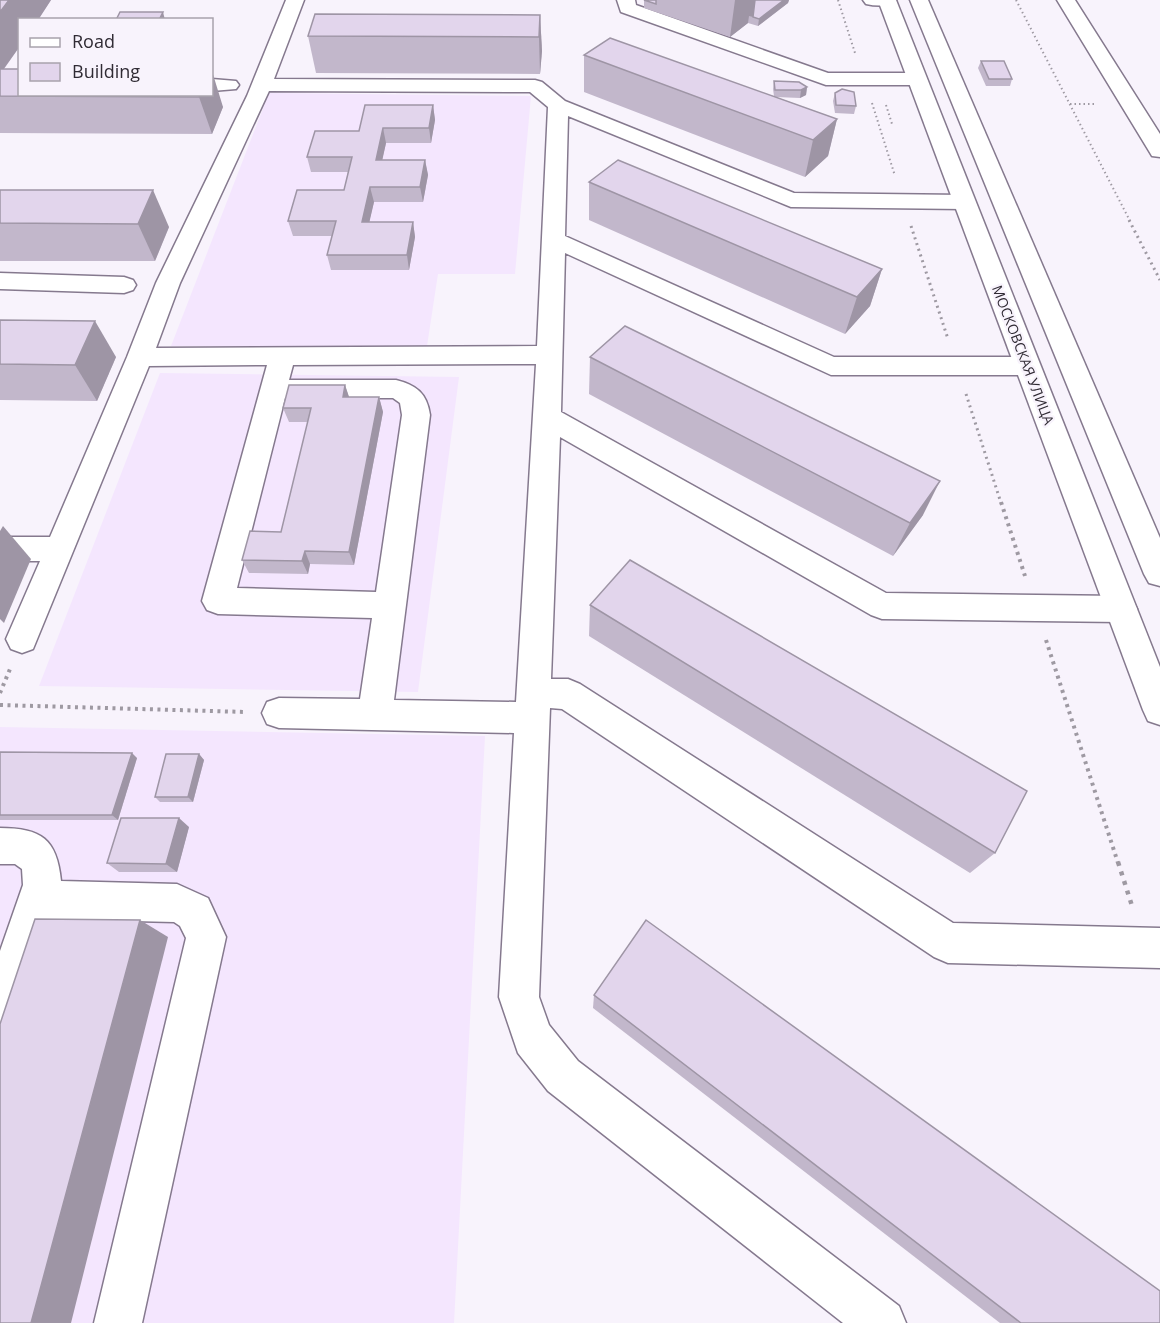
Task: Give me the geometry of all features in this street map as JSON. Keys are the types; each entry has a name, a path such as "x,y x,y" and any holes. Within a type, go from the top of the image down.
{"main road":[{"path":"22,639 140,357 168,283 261,85 295,0"},
{"path":"626,0 627,8 826,79 916,79"},
{"path":"872,0 887,0"},
{"name":"МОСКОВСКАЯ УЛИЦА","path":"887,0 1160,710"},
{"path":"919,0 1160,574"},
{"path":"1066,0 1160,151"},
{"path":"261,85 535,86 558,105 791,200 964,202"},
{"path":"558,105 550,355 519,998 533,1038 563,1076 882,1323"},
{"path":"553,239 831,366 1027,366"},
{"path":"0,281 124,285"},
{"path":"140,357 550,355"},
{"path":"282,357 218,601 390,605"},
{"path":"273,389 396,389 408,393 416,402 375,714"},
{"path":"547,417 882,606 1121,609"},
{"path":"0,549 60,549"},
{"path":"279,713 375,714 533,705 568,694 948,943 1153,948"},
{"path":"0,846 22,846 40,860 42,885 0,1009"},
{"path":"36,899 177,903 195,912 206,937 118,1323"}],"path":[{"path":"838,0 1036,608 1153,948"},
{"path":"1016,0 1160,280"},
{"path":"886,104 892,124"},
{"path":"0,705 279,713"}],"shaded area":[{"path":"269,93 531,96 515,274 438,274 427,346 171,346"},
{"path":"160,373 459,377 418,692 39,686"},
{"path":"0,727 485,736 454,1323 0,1323"}],"building":[{"path":"0,0 9,0 0,12"},
{"path":"644,0 656,0 656,4"},
{"path":"755,0 784,0 759,19 753,17"},
{"path":"120,12 163,12 160,18 117,18"},
{"path":"315,14 540,15 539,37 308,36"},
{"path":"610,38 837,119 813,140 584,55"},
{"path":"981,61 1004,61 1012,79 989,79"},
{"path":"0,69 18,69 18,96 199,96 199,97 0,96"},
{"path":"774,81 799,82 807,87 801,90 775,90"},
{"path":"842,89 854,92 856,106 836,105 835,93"},
{"path":"365,105 433,105 429,128 383,128 376,160 425,160 420,187 370,187 362,222 413,222 407,255 327,255 336,221 288,221 297,190 344,190 352,157 307,157 315,131 359,131"},
{"path":"618,160 882,269 857,297 589,182"},
{"path":"0,190 153,190 138,224 0,223"},
{"path":"0,320 95,321 75,365 0,364"},
{"path":"625,326 940,481 910,523 590,357"},
{"path":"289,385 345,385 343,397 379,397 349,552 305,551 302,561 242,560 250,531 281,532 311,408 283,408"},
{"path":"630,560 1027,791 995,853 590,605"},
{"path":"0,752 132,753 112,815 0,815"},
{"path":"166,754 199,754 188,797 155,797"},
{"path":"121,818 179,818 166,864 107,863"},
{"path":"35,919 140,920 31,1323 0,1323 0,1024"},
{"path":"646,920 1160,1291 1160,1323 1021,1323 594,995"}]}
